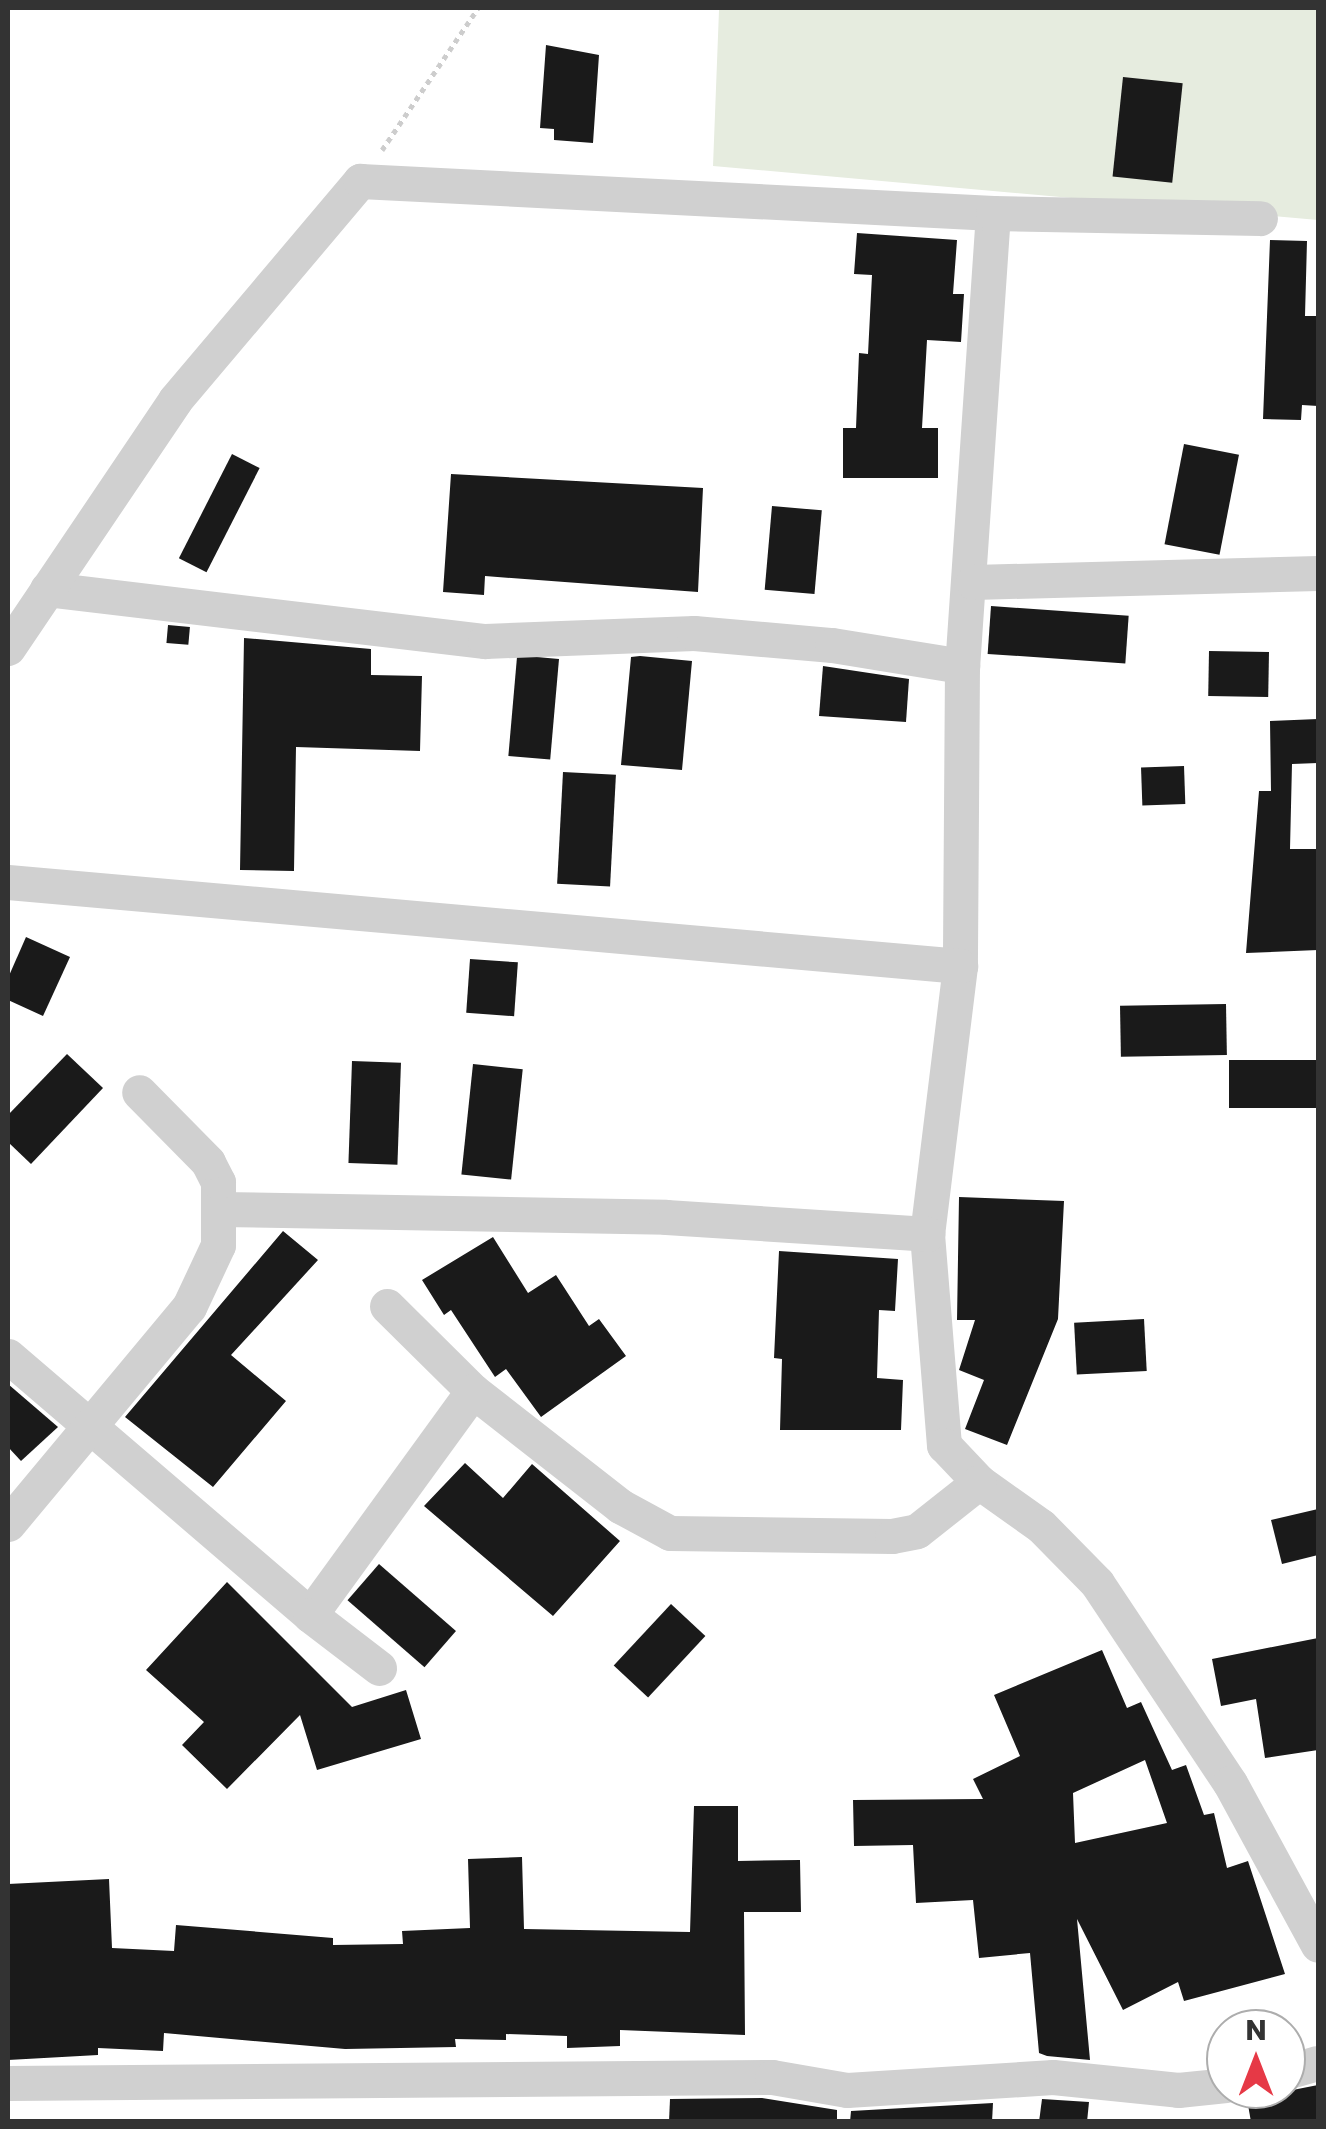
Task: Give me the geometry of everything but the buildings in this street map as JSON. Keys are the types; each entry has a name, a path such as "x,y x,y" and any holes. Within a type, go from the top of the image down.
{"street":[{"path":"8,648 174,400 360,181 994,212 1260,218"},
{"path":"994,212 973,582 962,666 960,966 927,1234 944,1445 980,1482 1041,1526 1097,1583 1230,1783 1318,1945"},
{"path":"973,582 1318,573"},
{"path":"47,589 485,641 694,633 832,645 962,666"},
{"path":"8,882 960,966"},
{"path":"8,1524 189,1308 218,1246 218,1182 208,1162 139,1092"},
{"path":"220,1210 646,1216 927,1234"},
{"path":"387,1306 473,1391 620,1506 670,1533 892,1536 917,1531 980,1482"},
{"path":"8,1356 86,1427 379,1668"},
{"path":"310,1615 473,1391"},
{"path":"8,2082 772,2077 847,2090 1053,2077 1178,2090 1206,2086"}],"path":[{"path":"360,181 478,8"}],"shaded area":[{"path":"700,8 1318,8 1318,220 713,166 719,10"}]}
